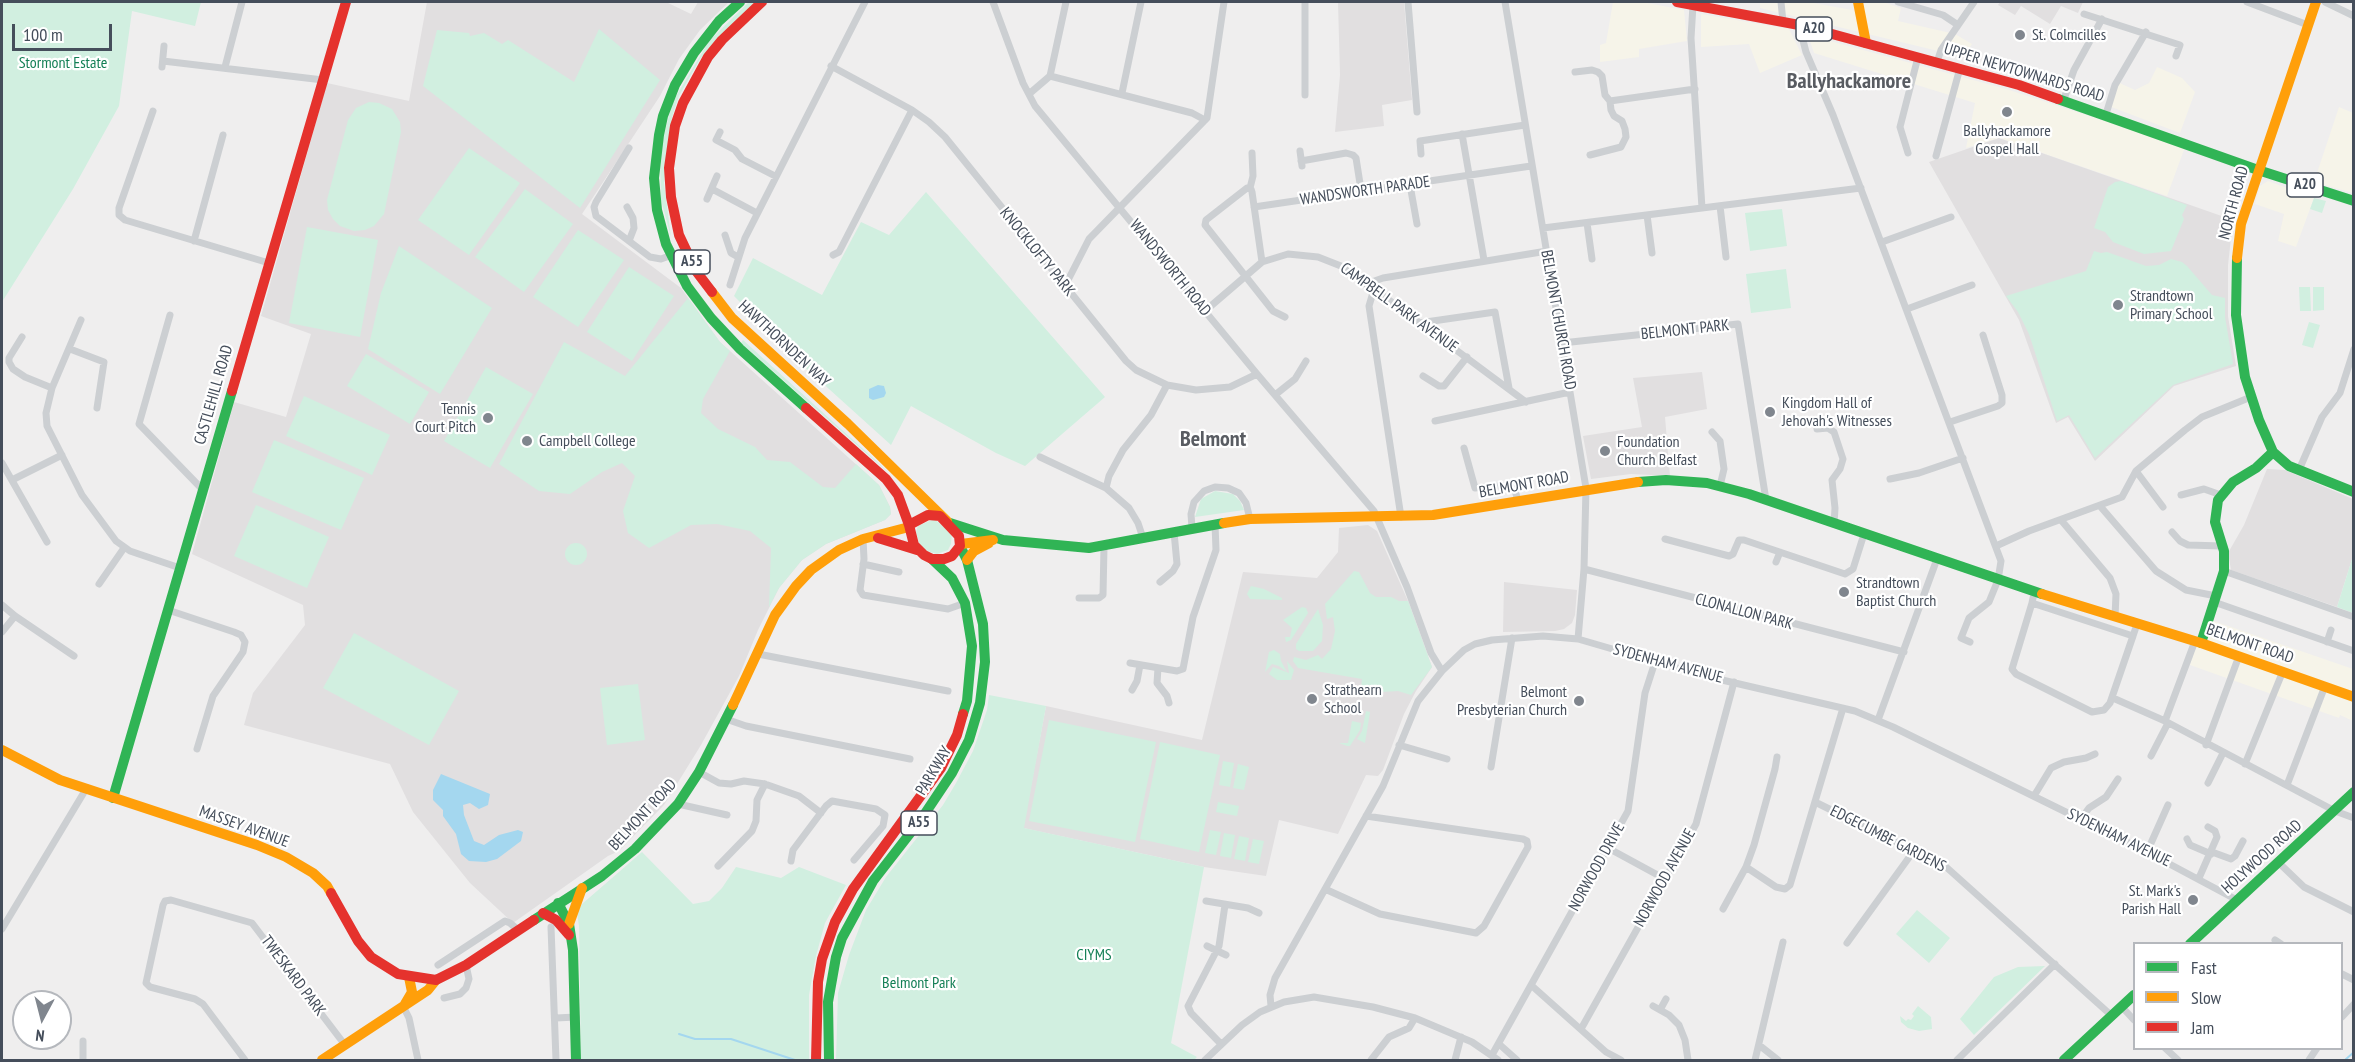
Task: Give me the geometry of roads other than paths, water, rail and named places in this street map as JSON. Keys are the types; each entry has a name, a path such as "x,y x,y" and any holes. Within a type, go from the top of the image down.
{"main road":[{"name":"CASTLEHILL ROAD","path":"113,798 346,2"},
{"name":"HAWTHORNDEN WAY","path":"740,2 719,21 694,53 675,85 663,116 658,135 654,178 657,210 671,256 698,303 736,345 886,479 898,495 909,526"},
{"name":"HAWTHORNDEN WAY","path":"762,2 722,40 702,66 683,103 675,126 670,152 670,197 679,236 696,271 732,318 848,424 949,522"},
{"name":"UPPER NEWTOWNARDS ROAD","path":"1677,2 1732,8 1960,68 2064,99 2258,170 2354,201"},
{"path":"1858,2 1866,43"},
{"name":"NORTH ROAD","path":"2273,452 2251,397 2238,337 2236,264 2241,224 2316,2"},
{"path":"2198,642 2224,571 2222,546 2215,522 2216,507 2221,495 2233,482 2256,468 2273,452 2282,461 2299,470 2354,492"},
{"name":"BELMONT ROAD","path":"949,522 999,540 1068,548 1104,547 1192,528 1250,519 1401,517 1457,512 1586,488 1646,481 1686,481 1720,486 1766,500 1998,580 2034,597 2115,617 2198,642 2354,697"},
{"path":"909,526 928,515 940,516 949,522"},
{"name":"A55","path":"949,522 959,536 961,545"},
{"name":"BELMONT ROAD","path":"328,1059 345,1045 428,990 436,980 466,965 627,856 678,804 699,772 775,615 796,586 825,558 869,538 909,526"},
{"name":"A55","path":"909,526 917,550 932,559"},
{"path":"869,538 917,550"},
{"path":"967,560 974,551 999,540"},
{"name":"BELMONT ROAD","path":"961,545 999,540"},
{"path":"932,559 944,559 951,556 961,545"},
{"name":"PARKWAY","path":"829,1060 829,994 842,938 873,881 922,818 952,773 969,740 975,720 981,692 985,643 979,603 961,545"},
{"name":"PARKWAY","path":"816,1060 818,982 822,960 835,922 853,890 941,768 963,717 970,681 972,646 965,603 952,578 932,559"},
{"name":"MASSEY AVENUE","path":"2,750 42,772 86,789 257,845 286,857 327,885 358,941 371,957 385,968 409,977 436,980"},
{"name":"HOLYWOOD ROAD","path":"2192,942 2354,792"},
{"path":"569,924 582,888"},
{"path":"558,903 569,924 572,937 576,1060"},
{"path":"543,913 556,920 572,937"},
{"path":"403,1006 412,992 409,977"},
{"path":"2064,1060 2133,996"}],"street":[{"path":"225,67 242,2"},
{"path":"730,285 738,257 757,213 865,2"},
{"name":"WANDSWORTH ROAD","path":"993,2 1035,106 1378,517 1431,653 1442,671"},
{"path":"1029,94 1050,76 1066,2"},
{"path":"1122,93 1141,2"},
{"path":"1065,286 1089,239 1205,120 1209,113 1224,2"},
{"path":"1305,2 1305,95"},
{"path":"1408,2 1417,112"},
{"name":"BELMONT CHURCH ROAD","path":"1505,2 1586,488 1584,569 1578,639"},
{"path":"1781,2 1783,22"},
{"path":"1898,2 1943,15 1958,25"},
{"path":"1937,62 1941,50 1974,2"},
{"path":"2247,2 2308,25"},
{"path":"2325,2 2354,16"},
{"path":"1693,4 1691,38 1702,208"},
{"path":"2084,14 2146,32 2180,45 2176,56"},
{"path":"2064,99 2074,70 2102,19"},
{"path":"1799,25 1806,52 1882,242 2001,561 1998,580 1989,602 1970,618 1961,638"},
{"path":"2106,114 2115,85 2146,32"},
{"path":"164,46 163,64 225,67 323,80"},
{"path":"1908,153 1901,124 1918,57"},
{"name":"KNOCKLOFTY PARK","path":"831,66 912,110 945,137 1126,362 1143,375 1181,388 1213,389 1230,387 1257,374"},
{"path":"1936,156 1960,68"},
{"path":"1575,72 1592,70 1602,76 1605,95 1610,101 1614,116 1622,121 1626,137 1621,147 1590,155"},
{"path":"1050,76 1122,93 1192,113 1205,120"},
{"path":"1610,101 1695,89"},
{"path":"833,255 839,252 912,110"},
{"path":"153,111 119,208 119,215 125,219 269,263"},
{"path":"1421,154 1420,141 1525,125"},
{"path":"720,132 716,140 735,150 742,159 775,176"},
{"path":"1462,134 1484,260"},
{"path":"194,241 223,135"},
{"path":"629,148 594,207 596,216 656,260 686,250"},
{"path":"1300,151 1302,164 1352,154 1356,159 1360,190"},
{"path":"1252,153 1253,176 1250,188 1262,262"},
{"name":"WANDSWORTH PARADE","path":"1254,207 1532,166"},
{"path":"707,199 717,176"},
{"path":"1410,184 1417,224"},
{"path":"1250,188 1243,190 1205,224 1273,311 1285,317"},
{"path":"1543,228 1861,188"},
{"path":"712,189 757,213"},
{"path":"1720,206 1726,257"},
{"path":"627,207 633,218 634,228 629,241"},
{"path":"1647,215 1652,253"},
{"path":"1882,242 1951,217"},
{"path":"1587,222 1592,259"},
{"path":"725,235 731,254 738,257"},
{"path":"1366,284 1383,278 1546,251"},
{"name":"CAMPBELL PARK AVENUE","path":"1205,311 1262,262 1288,254 1318,257 1346,268 1526,402"},
{"path":"1907,309 1972,285"},
{"path":"1374,289 1369,306 1401,517"},
{"path":"1419,323 1495,312 1509,388"},
{"path":"170,315 140,424 202,490"},
{"path":"81,320 52,388 46,413 47,426 82,495 116,541 124,548 180,568"},
{"name":"BELMONT PARK","path":"1562,343 1738,324 1766,500"},
{"path":"1950,422 2002,403 2002,395 1983,335"},
{"path":"22,336 9,358 13,369 52,388"},
{"path":"70,349 104,362 97,408"},
{"path":"2299,470 2322,417 2340,393 2354,350"},
{"path":"1423,376 1439,386 1446,386 1467,357"},
{"path":"1275,395 1294,379 1306,361"},
{"path":"2346,374 2354,378"},
{"path":"1106,489 1109,476 1123,450 1150,415 1167,385"},
{"path":"1435,421 1570,392"},
{"path":"1996,546 2122,497 2136,471 2202,417 2251,397"},
{"path":"1817,429 1828,428 1834,432 1843,459 1840,469 1832,480 1834,524"},
{"path":"1712,432 1720,441 1724,469 1720,486"},
{"path":"1464,448 1475,488 1510,485 1514,487 1518,501"},
{"path":"12,480 62,455"},
{"path":"1040,457 1106,489 1129,508 1143,538"},
{"path":"1890,479 1918,473 1963,458"},
{"path":"2,463 47,542"},
{"path":"2136,471 2163,507"},
{"path":"1192,528 1191,514 1194,502 1204,491 1215,487 1228,488 1239,493 1246,502 1250,519"},
{"path":"2181,495 2204,489 2221,495"},
{"path":"2100,506 2156,571 2186,590 2354,651"},
{"path":"2061,520 2110,578 2116,594 2115,617"},
{"path":"1130,663 1179,671 1184,666 1193,617 1216,550 1215,524"},
{"path":"1160,582 1173,571 1177,564 1174,532"},
{"path":"2172,532 2180,541 2188,545 2222,546"},
{"path":"1665,539 1726,556 1733,554 1742,540 1848,574 1853,569 1864,534"},
{"path":"869,538 860,590 863,595 948,609 965,603"},
{"path":"1079,598 1099,598 1104,593 1104,547"},
{"path":"99,584 124,548"},
{"path":"1776,562 1780,552"},
{"path":"1878,720 1938,559"},
{"path":"863,564 899,572"},
{"name":"CLONALLON PARK","path":"1584,569 1904,652"},
{"path":"2224,571 2354,617"},
{"path":"2034,597 2012,669 2016,674 2092,712 2104,710 2113,698 2137,624"},
{"name":"BELMONT ROAD","path":"2034,597 2133,636"},
{"path":"2,605 74,656"},
{"path":"168,610 234,632 241,635 245,642 243,652 213,696 197,749"},
{"path":"2,632 15,616"},
{"path":"2327,642 2331,630"},
{"path":"1953,634 1970,642"},
{"name":"SYDENHAM AVENUE","path":"1271,1006 1270,995 1275,978 1383,786 1418,701 1442,671 1464,650 1475,644 1512,638 1544,636 1578,639 1654,662 1843,708 1878,720 2199,878 2237,900"},
{"path":"1491,767 1512,638"},
{"path":"2151,756 2167,722 2198,642"},
{"path":"758,654 948,692"},
{"path":"2206,745 2239,656"},
{"name":"NORWOOD DRIVE","path":"1495,1058 1499,1044 1630,805 1645,693 1654,662"},
{"path":"1132,690 1137,681 1140,665"},
{"path":"1158,668 1157,683 1167,696 1169,703"},
{"path":"2245,764 2283,671"},
{"name":"NORWOOD AVENUE","path":"1581,1029 1696,824 1734,682"},
{"path":"2287,784 2325,686"},
{"path":"2113,698 2167,722 2206,745 2287,784 2335,811 2354,818"},
{"name":"EDGECUMBE GARDENS","path":"1843,708 1815,802 1945,866 2112,1016"},
{"path":"726,720 910,759"},
{"path":"1400,745 1447,759"},
{"path":"2208,783 2223,753"},
{"path":"2034,796 2051,768 2064,762 2086,759 2095,754"},
{"path":"1723,909 1746,867 1762,822 1777,757"},
{"path":"699,772 719,783 730,784 744,781 765,784 800,796 821,813"},
{"path":"2081,819 2088,808 2106,797 2118,779"},
{"path":"718,866 752,831 756,821 758,800 765,784"},
{"path":"2,929 86,789"},
{"path":"791,861 793,850 832,801 876,808 885,815 883,826 854,860"},
{"path":"1746,867 1776,887 1783,889 1789,887 1815,802"},
{"path":"678,804 727,815"},
{"path":"2147,852 2168,805"},
{"path":"1325,889 1380,914 1476,933 1484,926 1528,849 1528,843 1523,839 1366,816"},
{"path":"2199,878 2211,853 2217,833 2208,826"},
{"path":"2187,839 2190,845 2231,859 2243,841"},
{"path":"1608,848 1665,879"},
{"path":"1847,943 1913,852"},
{"path":"2278,862 2304,887 2354,912"},
{"name":"TWESKARD PARK","path":"245,1060 203,1004 195,999 150,987 146,983 165,901 171,900 252,922 345,1045"},
{"path":"1206,901 1248,908 1259,913"},
{"path":"1221,1044 1191,1013 1188,1006 1217,951 1226,905"},
{"path":"438,965 505,921 510,922 518,930"},
{"path":"551,927 556,1060"},
{"path":"1755,1060 1783,942"},
{"path":"1207,946 1226,955"},
{"path":"1957,1060 2055,964"},
{"path":"444,998 460,994 466,988 469,979 466,965"},
{"path":"1531,985 1606,1052 1621,1060"},
{"path":"1205,1060 1251,1017 1271,1006 1314,997 1373,1006 1415,1018 1461,1037 1495,1058"},
{"path":"1660,1010 1666,999"},
{"path":"2343,1016 2354,1004"},
{"path":"403,1006 409,1018 417,1060"},
{"path":"1653,1006 1679,1025 1685,1040 1688,1060"},
{"path":"2122,1007 2133,1019"},
{"path":"556,1018 576,1017"},
{"path":"1371,1060 1389,1037 1409,1028 1415,1018"},
{"path":"1455,1060 1461,1037"},
{"path":"83,1041 83,1060"},
{"path":"1499,1044 1517,1060"},
{"path":"1759,1045 1778,1060"}],"water":[{"path":"878,385 884,386 886,393 884,397 873,400 869,398 869,389"},
{"path":"441,774 490,794 488,805 479,809 470,803 463,805 464,815 474,841 484,845 499,835 518,830 523,832 521,841 497,859 486,862 469,861 461,854 456,834 443,816 443,810 433,800 433,790"}],"waterway":[{"path":"679,1034 695,1039 731,1039 795,1060"},
{"path":"2345,1060 2354,1052"}],"place":[{"name":"St. Colmcilles","path":"2020,35"},
{"name":"Ballyhackamore Gospel Hall","path":"2007,112"},
{"name":"Strandtown Primary School","path":"2118,305"},
{"name":"Kingdom Hall of Jehovah's Witnesses","path":"1770,412"},
{"name":"Tennis Court Pitch","path":"488,418"},
{"name":"Campbell College","path":"527,441"},
{"name":"Foundation Church Belfast","path":"1605,451"},
{"name":"Strandtown Baptist Church","path":"1844,592"},
{"name":"Strathearn School","path":"1312,699"},
{"name":"Belmont Presbyterian Church","path":"1579,701"},
{"name":"St. Mark's Parish Hall","path":"2193,900"}],"district":[{"name":"Ballyhackamore","path":"1849,82"},
{"name":"Belmont","path":"1213,440"}],"park label":[{"name":"Stormont Estate","path":"63,63"},
{"name":"CIYMS","path":"1094,955"},
{"name":"Belmont Park","path":"919,983"}]}
